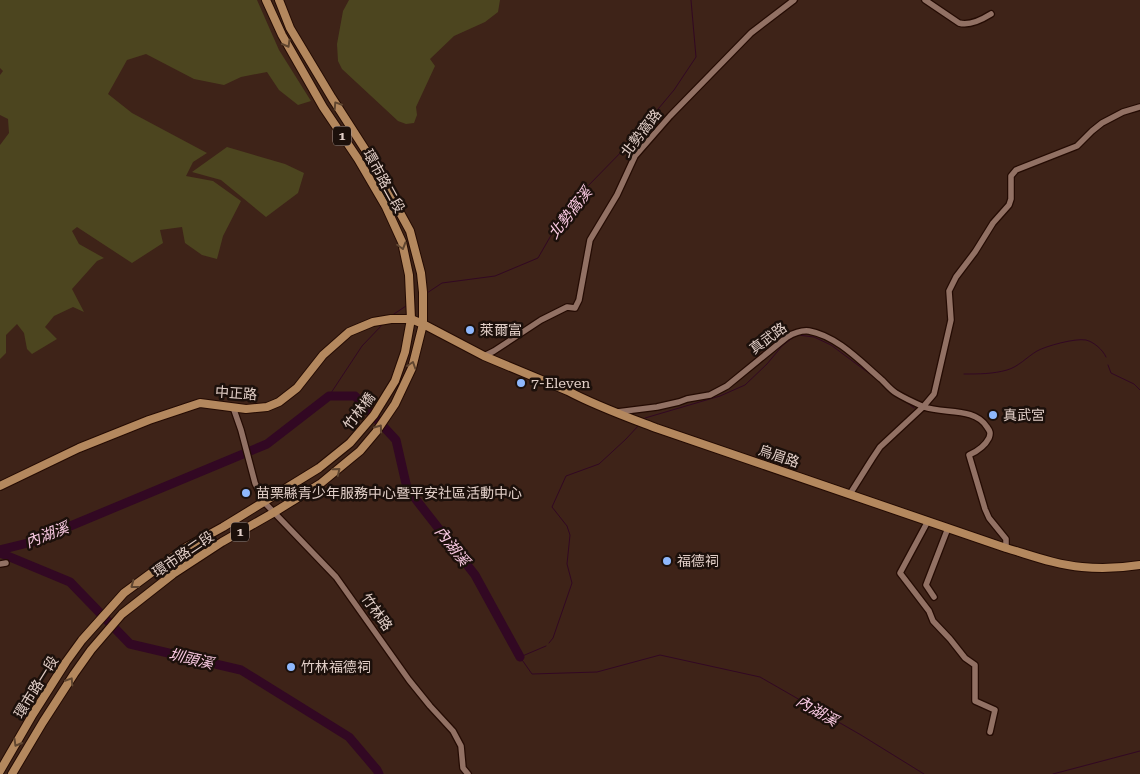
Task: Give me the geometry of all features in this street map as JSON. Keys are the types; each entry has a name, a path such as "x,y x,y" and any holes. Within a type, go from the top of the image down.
{"main road":[{"name":"環市路二段","path":"266,0 282,35 323,108 358,159 386,207 402,242 409,275 411,319"},
{"name":"環市路二段","path":"279,0 297,41 368,154 410,231 421,273 423,324"},
{"name":"中正路","path":"0,486 79,448 149,420 200,403 246,409 267,407 279,402 297,388 322,355 349,332 373,322 391,319 411,319 423,324"},
{"name":"竹林橋","path":"350,443 374,415 395,381 411,319"},
{"name":"烏眉路","path":"423,324 484,356 615,413 1006,548 1049,561 1081,567 1125,568 1140,565"},
{"name":"竹林橋","path":"360,451 395,404 412,368 423,324"},
{"name":"環市路二段","path":"99,620 124,593 186,548 319,468 350,443"},
{"name":"環市路二段","path":"43,722 82,662 122,614 192,560 320,484 360,451"},
{"name":"環市路一段","path":"0,771 66,662 99,620"},
{"name":"環市路一段","path":"12,774 43,722"}],"street":[{"name":"北勢窩路","path":"484,356 541,320 567,307 575,308 580,300 590,240 617,195 635,156 670,116 751,33 794,0"},
{"path":"924,0 964,24 985,18 991,14"},
{"path":"850,494 880,447 934,394 951,320 948,292 993,223 1009,204 1011,199 1011,176 1016,170 1077,146 1102,123 1123,112 1140,107"},
{"name":"真武路","path":"615,413 657,407 710,395 727,386 787,337 796,332 808,331 823,336 841,344 895,392 923,406 975,416 984,421 990,434 988,439 983,447 969,455 985,509 989,518 1006,539 1006,548"},
{"name":"竹林路","path":"233,407 241,430 254,483 264,502 336,577 409,680 453,731 461,746 463,768 468,774"},
{"path":"928,521 900,573 929,611 933,621 965,658 975,665 975,701 995,710 990,732"},
{"path":"934,597 926,585 948,528"}],"shaded area":[{"path":"0,0 257,0 279,50 311,101 298,105 279,90 267,72 241,77 224,85 194,79 146,54 127,60 108,94 132,113 207,153 193,162 186,176 213,181 241,201 223,236 217,259 202,255 185,243 182,227 160,230 163,243 132,263 77,227 72,231 79,244 104,258 97,261 72,289 84,312 73,307 54,316 45,327 57,339 32,354 27,349 24,333 17,324 6,335 6,353 0,359 0,145 9,133 8,119 0,115 0,75 3,71 0,68"},
{"path":"349,0 500,0 498,12 485,22 454,36 430,59 435,66 416,107 417,115 414,123 406,124 398,121 342,69 338,61 337,44 343,11"},
{"path":"227,147 285,164 304,173 298,193 266,217 221,180 192,172"}],"waterway":[{"name":"北勢窩溪","path":"427,293 442,283 495,276 538,258 557,225 585,189 628,145 674,90 696,57 691,0"},
{"name":"北勢窩溪","path":"391,316 406,306"},
{"name":"北勢窩溪","path":"329,396 362,346 383,324"},
{"path":"798,335 814,337 831,345 882,383"},
{"path":"643,420 720,396 745,385 767,364 782,346 795,336"},
{"path":"964,374 981,374 1007,370 1015,367 1041,349 1075,340 1086,340 1092,343 1106,357"},
{"path":"1108,365 1111,373 1134,384 1140,390"},
{"name":"內湖溪","path":"0,550 32,542 267,444 329,396 355,396 396,440 407,488 475,575 520,657"},
{"path":"905,401 914,408"},
{"path":"549,643 553,638 572,583 567,564 570,535 567,526 552,507 566,476 599,464 639,425"},
{"name":"圳頭溪","path":"0,553 70,582 130,644 241,670 349,737 379,774"},
{"name":"內湖溪","path":"546,646 520,657 532,674 597,672 660,655 760,677 924,774"},
{"name":"內湖溪","path":"1053,774 1140,751"}],"place":[{"name":"萊爾富","path":"470,330"},
{"name":"7-Eleven","path":"521,383"},
{"name":"真武宮","path":"993,415"},
{"name":"苗栗縣青少年服務中心暨平安社區活動中心","path":"246,493"},
{"name":"福德祠","path":"667,561"},
{"name":"竹林福德祠","path":"291,667"}]}
